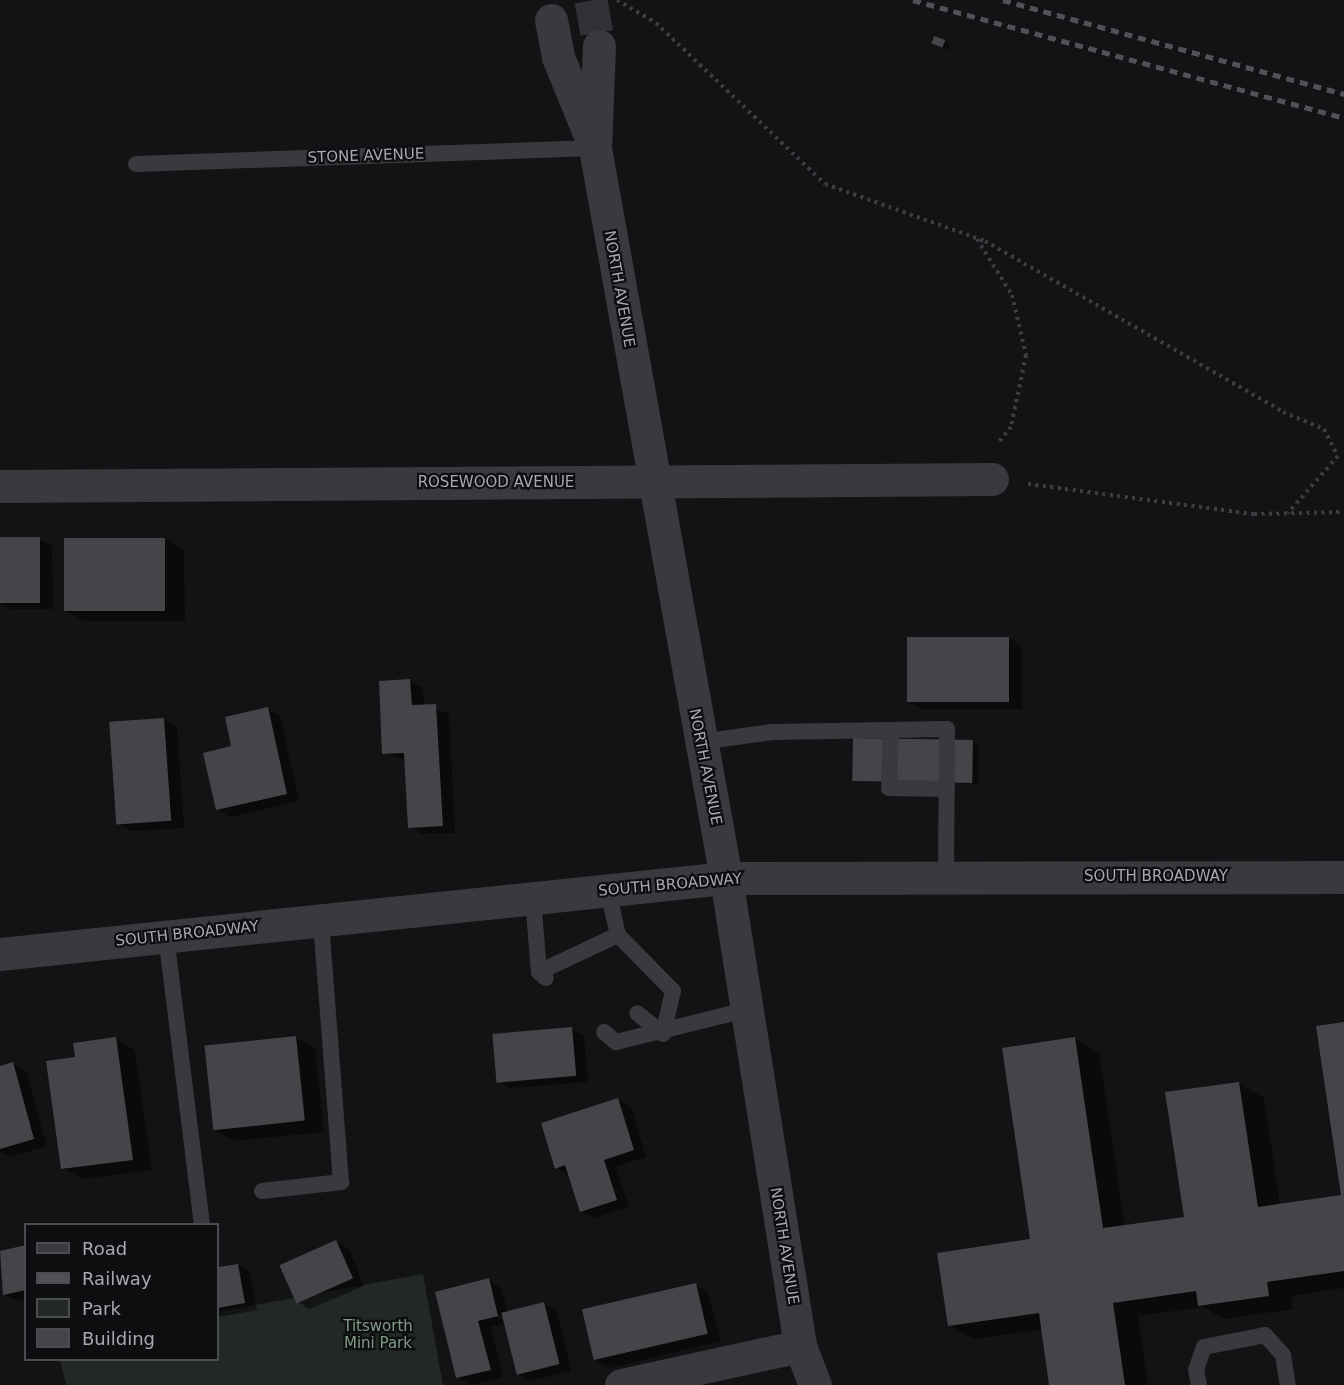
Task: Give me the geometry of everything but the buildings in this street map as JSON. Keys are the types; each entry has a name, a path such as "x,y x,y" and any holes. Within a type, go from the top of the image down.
{"street":[{"name":"NORTH AVENUE","path":"551,20 558,57 595,148"},
{"name":"NORTH AVENUE","path":"599,46 595,148 652,483 726,878 800,1346 815,1385"},
{"name":"ROSEWOOD AVENUE","path":"0,486 980,479"},
{"name":"SOUTH BROADWAY","path":"0,954 726,878 1344,877"},
{"path":"621,1385 800,1346"}],"lane":[{"name":"STONE AVENUE","path":"136,164 595,148"},
{"path":"700,742 772,732 947,729 946,878"},
{"path":"891,730 889,788 947,789"},
{"path":"608,891 618,935 673,991 663,1034"},
{"path":"533,898 543,976 618,935"},
{"path":"262,1191 341,1182 321,920"},
{"path":"166,936 202,1223"},
{"path":"604,1032 616,1042 663,1034 746,1010"},
{"path":"637,1012 663,1034"},
{"path":"1199,1385 1196,1370 1204,1347 1265,1335 1283,1355 1288,1385"}],"path":[{"path":"617,0 656,23 825,184 978,239 1283,412 1324,429 1338,456 1288,513"},
{"path":"978,239 1012,295 1026,355 1011,426 980,479 1254,514 1344,512"}],"green space":[{"name":"Titsworth Mini Park","path":"423,1274 443,1385 66,1385 60,1361 219,1361 219,1312"}],"tunnel":[{"path":"591,0 599,46"}],"railway":[{"path":"913,0 1344,118"},
{"path":"1003,0 1344,94"}]}
